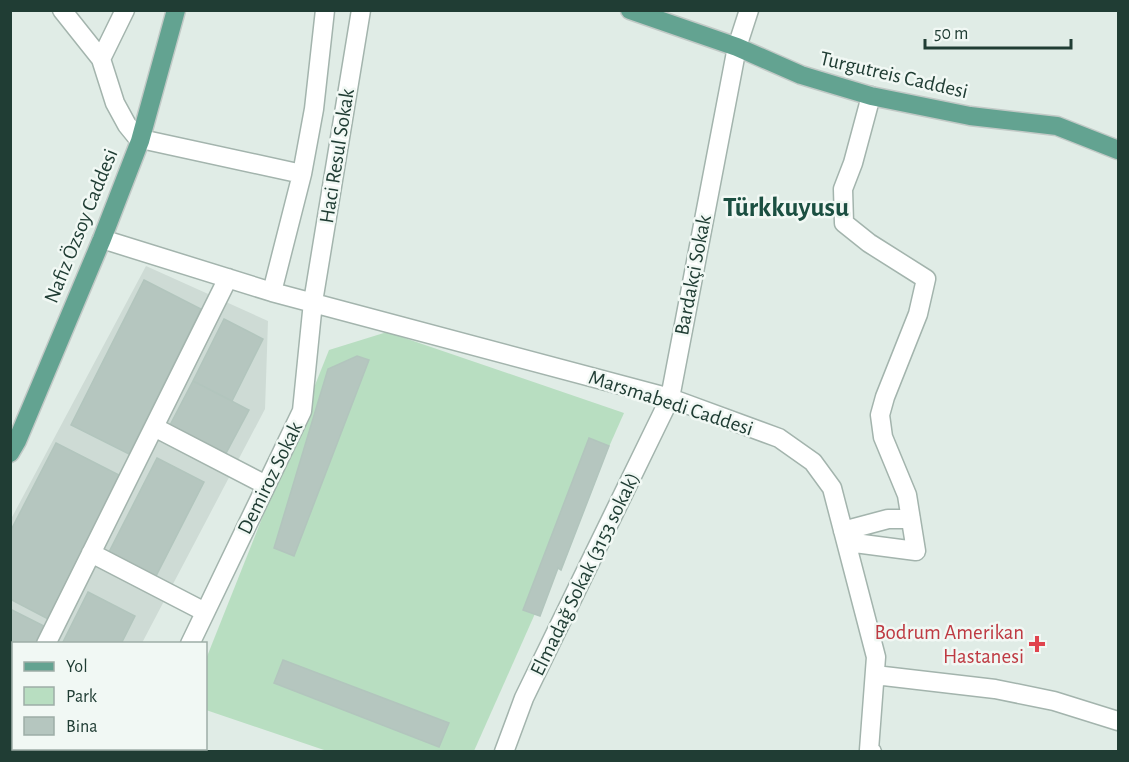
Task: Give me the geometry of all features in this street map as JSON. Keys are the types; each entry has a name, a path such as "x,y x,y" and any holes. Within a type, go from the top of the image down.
{"main road":[{"name":"Nafiz Özsoy Caddesi","path":"10,453 102,239 140,140 176,10"},
{"name":"Turgutreis Caddesi","path":"630,10 737,47 801,75 871,96 970,116 1057,126 1119,150"}],"street":[{"path":"62,10 101,59 115,103 127,125 140,140 302,174"},
{"path":"101,59 125,10"},
{"path":"272,292 302,174 314,109 325,10"},
{"name":"Haci Resul Sokak","path":"313,302 361,10"},
{"name":"Bardakçi Sokak","path":"670,398 737,47 749,10"},
{"path":"845,537 916,551 907,495 883,437 880,415 918,314 926,279 868,243 844,223 843,189 853,163 871,96"},
{"name":"Marsmabedi Caddesi","path":"102,239 272,292 670,398 779,438 813,462 832,488 876,657 870,751"},
{"path":"47,642 228,278"},
{"name":"Demiroz Sokak","path":"191,642 302,411 313,302"},
{"name":"Elmadağ Sokak (3153 sokak)","path":"504,752 524,698 670,398"},
{"path":"154,427 266,485"},
{"path":"845,537 888,519 911,519"},
{"path":"91,553 205,612"},
{"path":"875,675 996,689 1053,700 1119,721"}],"shaded area":[{"path":"146,266 268,321 265,409 143,642 12,642 12,689 11,519"}],"green space":[{"path":"387,332 624,413 474,751 327,751 207,710 207,656 329,350"}],"building":[{"path":"144,280 201,309 129,454 71,425"},
{"path":"224,319 263,339 232,401 193,381"},
{"path":"357,356 369,360 294,556 274,548 328,369"},
{"path":"193,381 249,410 224,457 168,429"},
{"path":"589,438 609,446 561,570 558,568 540,616 523,610"},
{"path":"56,443 123,477 50,620 10,599 10,532"},
{"path":"157,458 204,482 155,578 108,554"},
{"path":"88,592 135,616 122,642 63,642"},
{"path":"10,609 46,627 39,642 12,642 12,677 10,676"},
{"path":"283,660 449,723 439,747 274,683"}],"place":[{"name":"Bodrum Amerikan Hastanesi","path":"1037,644"}],"district":[{"name":"Türkkuyusu","path":"786,207"}]}
